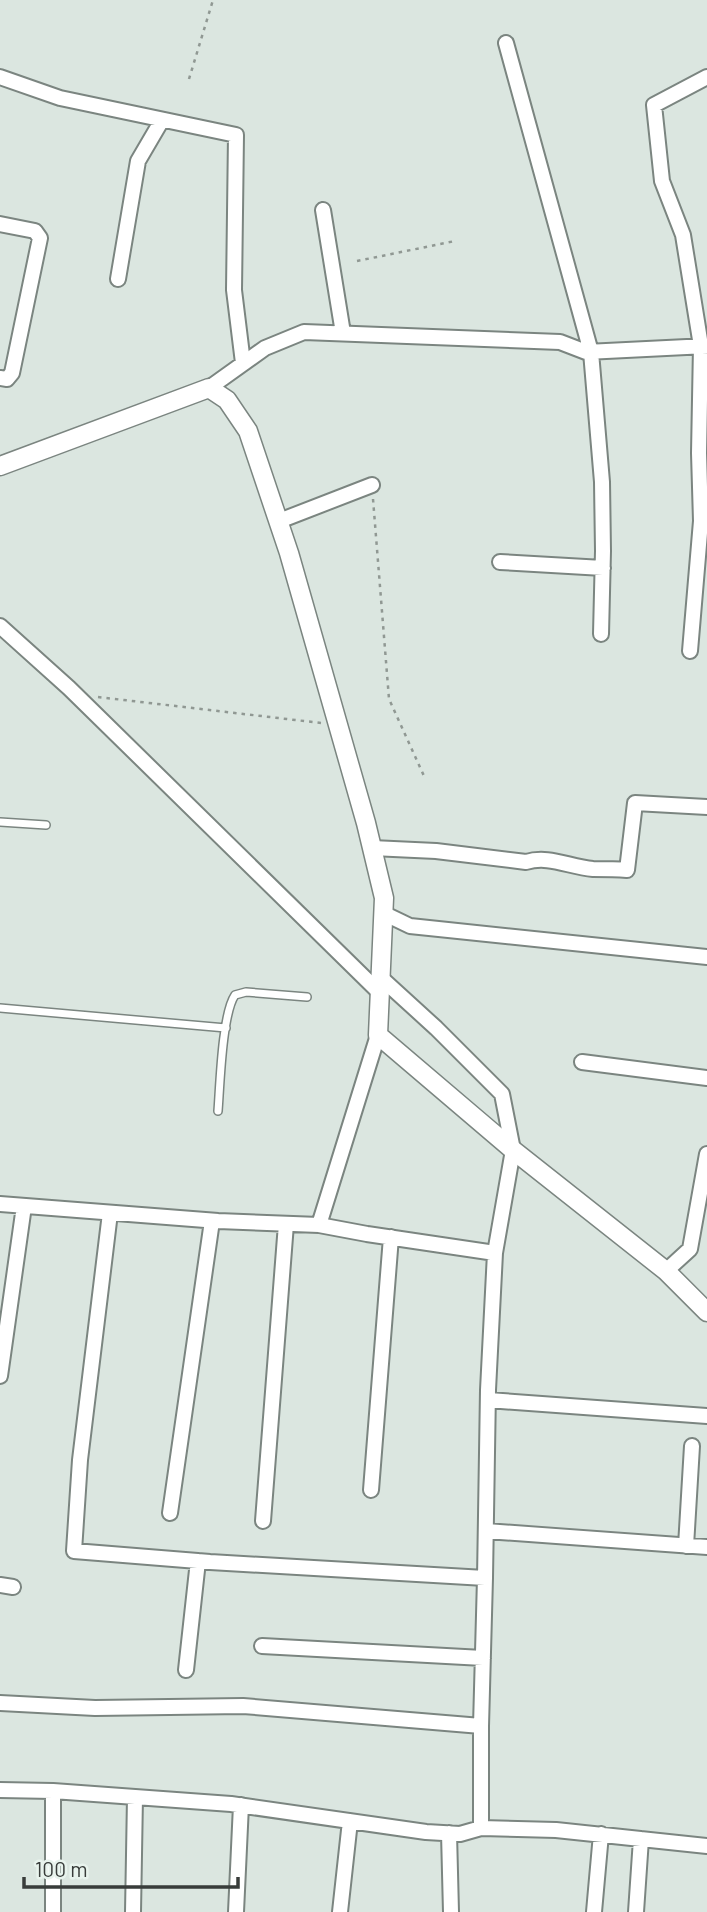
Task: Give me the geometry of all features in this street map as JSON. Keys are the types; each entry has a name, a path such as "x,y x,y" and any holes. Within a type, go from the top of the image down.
{"street":[{"path":"506,43 591,352 602,482 601,634"},
{"path":"0,77 60,98 236,135 234,290 243,363"},
{"path":"690,651 701,521 699,453 704,346 683,235 662,181 654,105 707,77"},
{"path":"118,279 138,161 162,120"},
{"path":"323,210 343,333"},
{"path":"0,224 35,231 40,238 12,373 7,379 0,378"},
{"path":"0,466 209,388 265,348 304,332 560,342 586,352 704,346"},
{"path":"209,388 228,400 248,431 279,521 338,725 384,898 378,1035 319,1225"},
{"path":"279,521 372,485"},
{"path":"500,562 603,568"},
{"path":"0,626 380,985 436,1028 502,1094 513,1150 495,1253 488,1400 481,1828"},
{"path":"372,848 436,851 526,862 534,859 558,860 563,864 595,869 627,870 635,803 707,807"},
{"path":"383,913 410,926 707,957"},
{"path":"378,1035 513,1150 666,1271 707,1312"},
{"path":"582,1062 707,1078"},
{"path":"666,1271 690,1249 707,1154"},
{"path":"0,1204 212,1221 319,1225 495,1253"},
{"path":"0,1376 24,1206"},
{"path":"110,1213 80,1460 74,1551 485,1578"},
{"path":"170,1513 212,1221"},
{"path":"263,1521 286,1224"},
{"path":"371,1490 391,1237"},
{"path":"488,1400 707,1416"},
{"path":"687,1546 692,1446"},
{"path":"486,1531 707,1547"},
{"path":"186,1670 198,1561"},
{"path":"262,1646 483,1658"},
{"path":"0,1703 94,1708 243,1706 481,1726"},
{"path":"0,1790 53,1791 241,1805 426,1832 460,1834 481,1828 556,1830 707,1846"},
{"path":"53,1791 53,1912"},
{"path":"133,1912 135,1797"},
{"path":"236,1912 241,1805"},
{"path":"340,1912 350,1821"},
{"path":"449,1833 451,1912"},
{"path":"594,1912 601,1835"},
{"path":"636,1912 641,1839"}],"lane":[{"path":"0,822 46,825"},
{"path":"218,1111 226,1028 231,1001 235,995 246,992 307,997"},
{"path":"0,1007 226,1028"}],"path":[{"path":"189,79 213,0"},
{"path":"357,261 455,241"},
{"path":"372,485 389,699 424,776"},
{"path":"76,695 338,725"}]}
